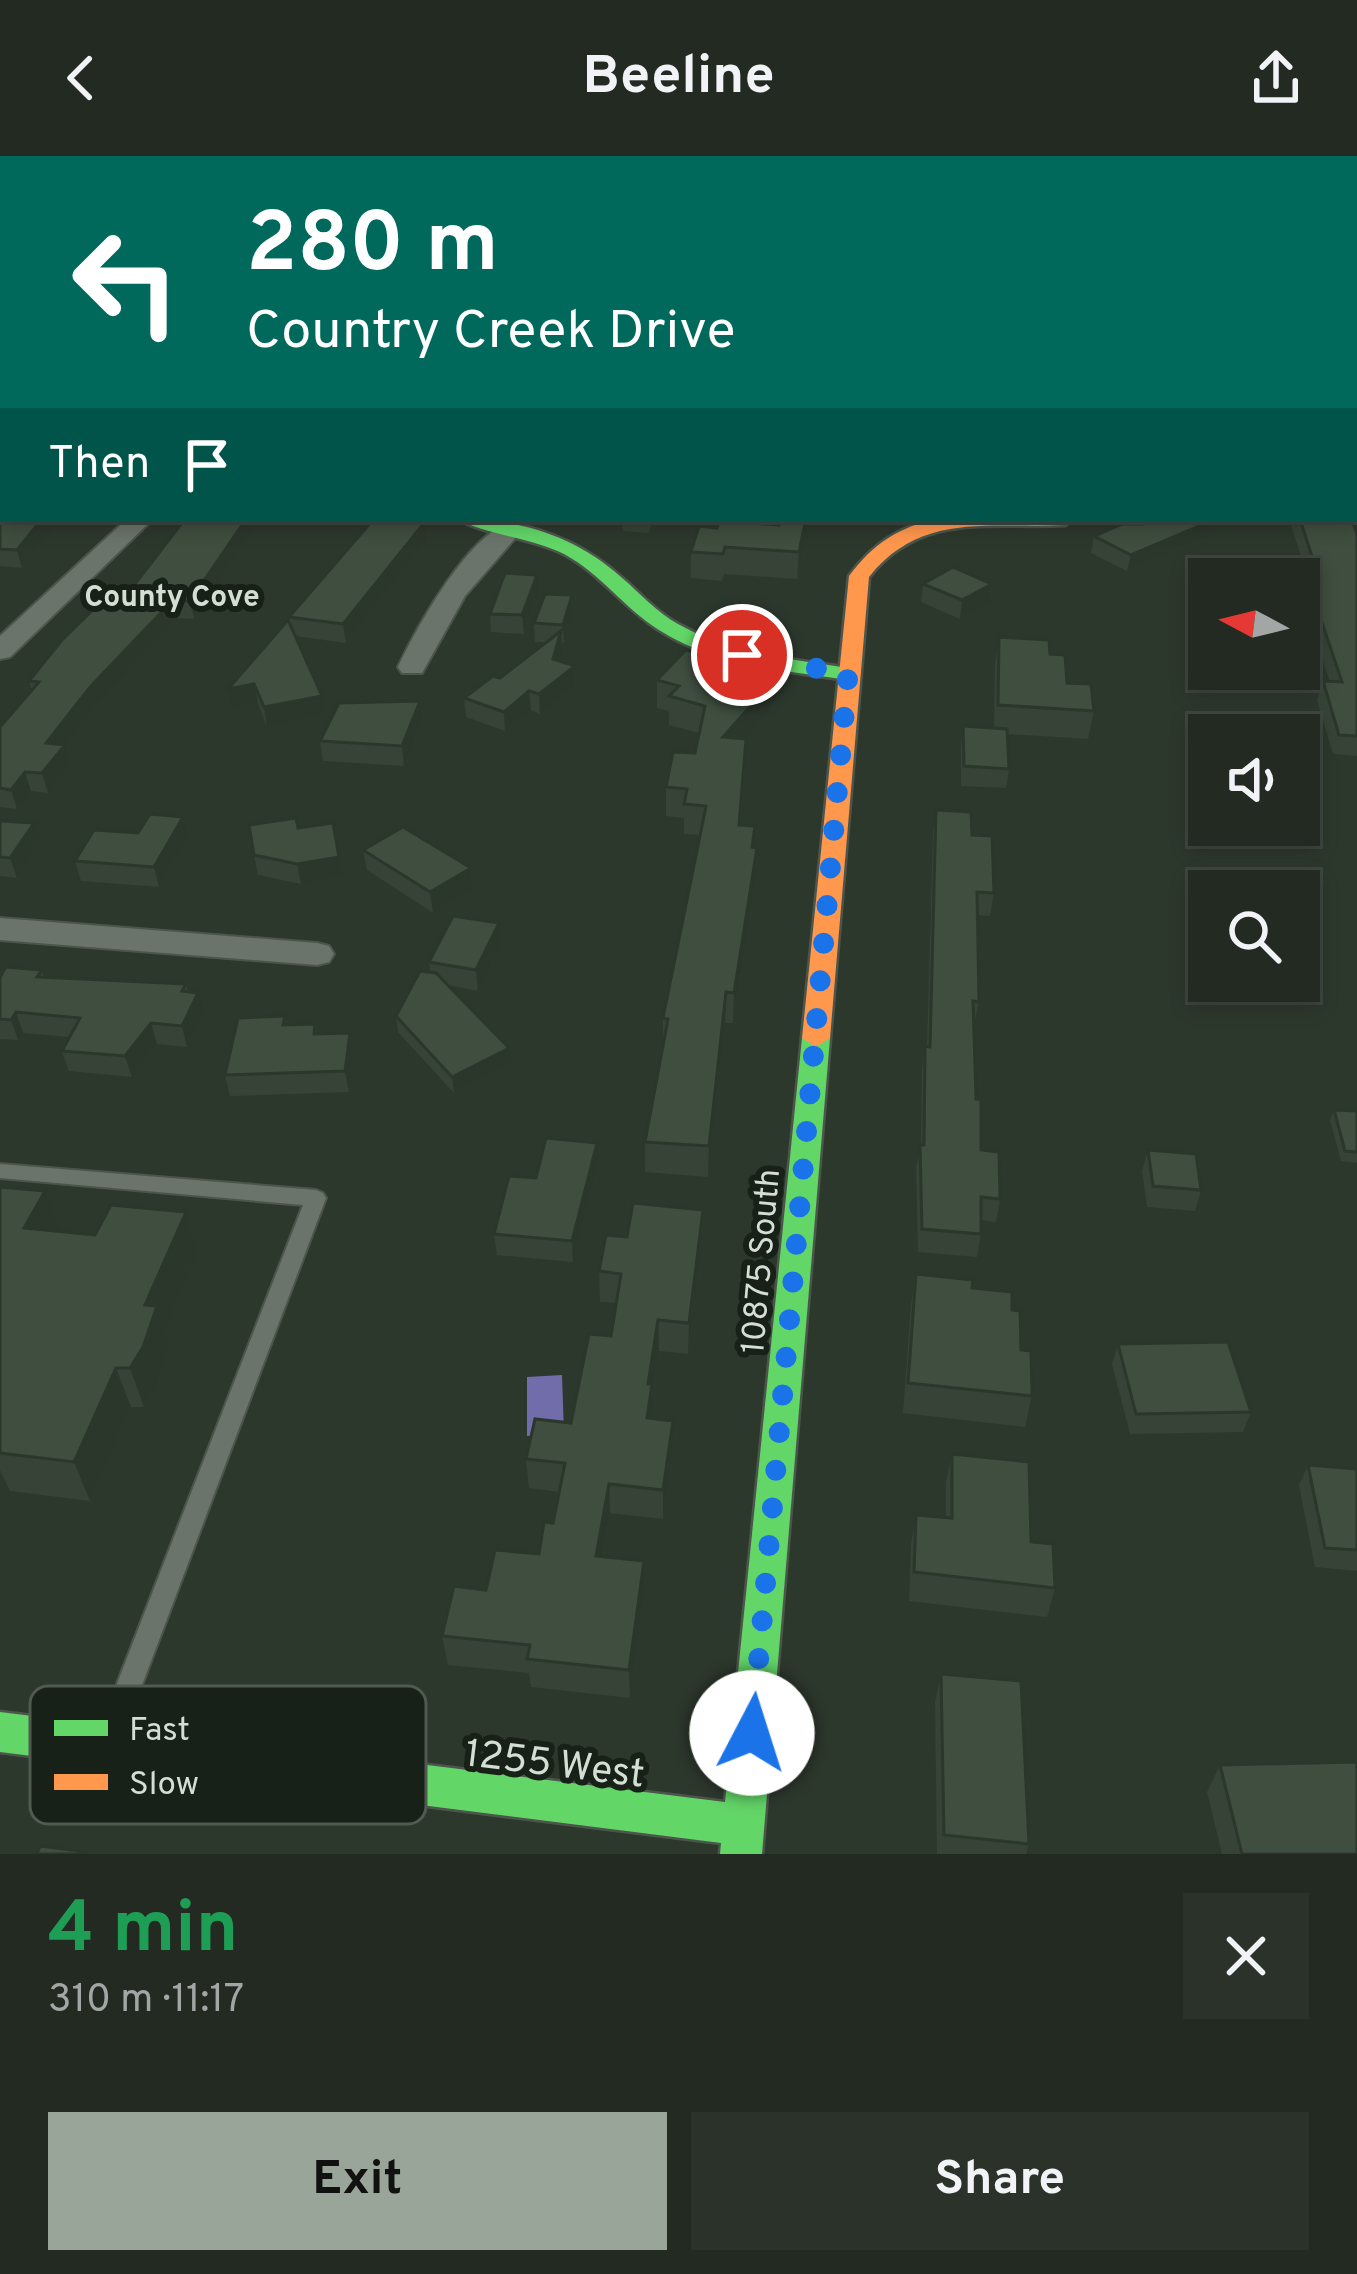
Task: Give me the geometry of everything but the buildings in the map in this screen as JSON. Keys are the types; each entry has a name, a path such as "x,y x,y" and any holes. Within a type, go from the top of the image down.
{"street":[{"path":"0,650 138,522"},
{"path":"483,522 512,528 590,561 654,619 708,644 782,664 848,674"},
{"name":"10875 South","path":"741,1854 859,575 875,548 938,524 989,522"},
{"path":"412,667 442,605 512,528"},
{"path":"0,929 317,954"},
{"name":"1255 West","path":"0,1732 30,1736"},
{"name":"1255 West","path":"426,1785 744,1825"}],"lane":[{"path":"0,1172 316,1198 129,1686"}],"shaded area":[{"path":"562,1375 564,1433 527,1436 527,1377"}],"traffic: fast":[{"path":"482,522 523,531 574,552 657,619 697,641 761,659 848,674"},
{"path":"741,1854 816,1038"},
{"path":"0,1732 30,1736"},
{"path":"426,1785 744,1825"}],"traffic: slow":[{"path":"816,1038 859,576 878,552 900,537 951,522"}],"district":[{"name":"County Cove","path":"172,596"}],"route":[{"path":"742,655 848,674 752,1733"}]}
